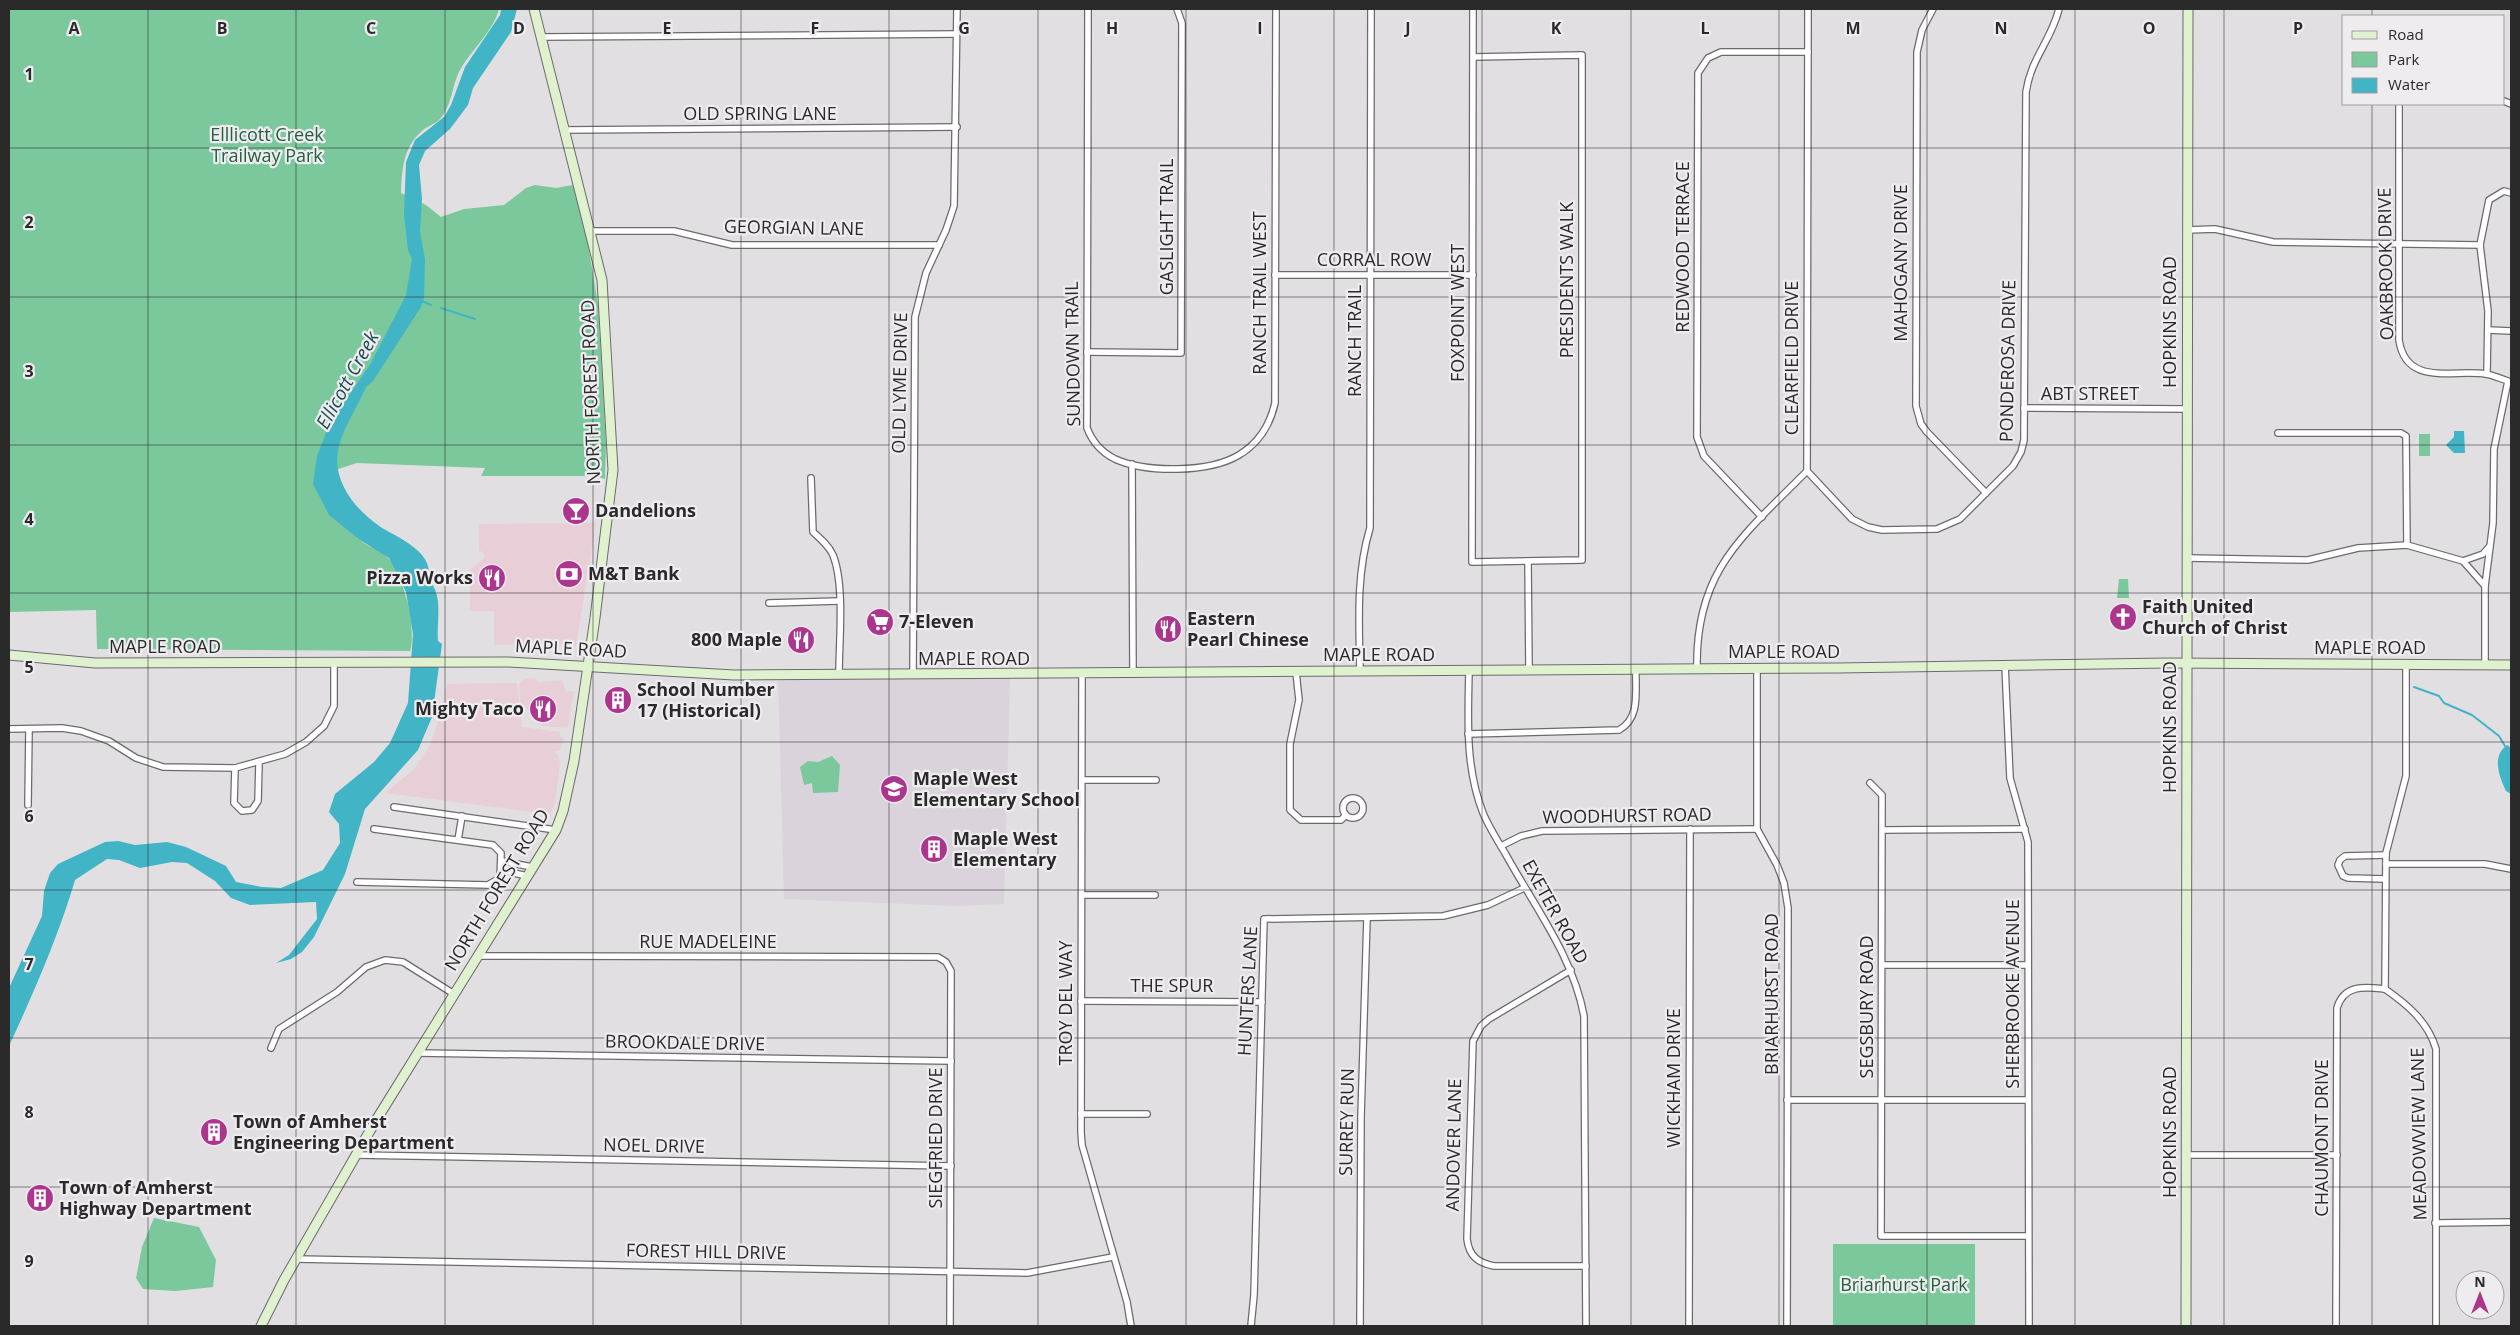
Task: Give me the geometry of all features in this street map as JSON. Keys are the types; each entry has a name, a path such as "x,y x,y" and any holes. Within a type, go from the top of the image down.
{"street":[{"name":"NORTH FOREST ROAD","path":"261,1326 296,1258 356,1155 556,830 571,776 589,666 613,470 602,280 534,9"},
{"name":"OLD LYME DRIVE","path":"914,675 914,317 926,273 954,206 957,127 957,9"},
{"name":"SUNDOWN TRAIL","path":"1088,9 1087,428 1095,442 1107,454 1132,464"},
{"name":"GASLIGHT TRAIL","path":"1087,352 1181,353 1182,23 1177,9"},
{"name":"RANCH TRAIL WEST","path":"1132,464 1181,468 1215,465 1244,452 1261,436 1270,420 1275,403 1276,9"},
{"name":"RANCH TRAIL","path":"1360,671 1360,583 1364,551 1370,528 1371,9"},
{"name":"FOXPOINT WEST","path":"1473,9 1472,562 1528,561"},
{"name":"CLEARFIELD DRIVE","path":"1807,471 1808,9"},
{"name":"MAHOGANY DRIVE","path":"1933,9 1922,30 1917,52 1916,406 1921,424 1927,432 1986,493"},
{"name":"PONDEROSA DRIVE","path":"1807,471 1852,519 1868,527 1882,530 1937,529 1960,519 2013,466 2022,452 2024,440 2026,92 2030,71 2054,28 2059,9"},
{"name":"HOPKINS ROAD","path":"2186,1326 2188,9"},
{"path":"541,37 956,34"},
{"name":"REDWOOD TERRACE","path":"1762,517 1704,456 1697,437 1698,73 1708,58 1721,52 1808,52"},
{"name":"PRESIDENTS WALK","path":"1473,57 1582,56 1582,560 1528,561"},
{"name":"OAKBROOK DRIVE","path":"2399,105 2399,340 2408,362 2424,373 2487,374 2510,381 2495,436 2493,523 2485,586 2485,664"},
{"name":"OLD SPRING LANE","path":"564,130 957,127"},
{"path":"2487,374 2488,330 2480,245 2489,200 2504,191 2511,193"},
{"path":"2187,230 2215,229 2273,242 2480,245"},
{"name":"GEORGIAN LANE","path":"590,231 674,231 732,246 939,245"},
{"name":"CORRAL ROW","path":"1275,275 1473,275"},
{"path":"2488,330 2511,331"},
{"name":"ABT STREET","path":"2024,408 2186,409"},
{"path":"2278,433 2402,433 2406,436 2407,546"},
{"path":"1132,464 1133,674"},
{"path":"1697,669 1699,619 1708,592 1730,552 1807,471"},
{"path":"812,478 813,532 823,540 833,555 837,571 839,674"},
{"path":"2187,558 2308,560 2358,548 2407,546 2463,561 2485,586"},
{"path":"2463,561 2483,554 2489,546"},
{"path":"1528,561 1529,670"},
{"path":"768,603 839,601"},
{"name":"MAPLE ROAD","path":"9,655 95,664 448,662 589,666 734,675 1133,674 2186,663 2511,664"},
{"path":"9,729 62,728 81,731 109,741 136,758 163,767 235,768 259,763 296,749 316,734 329,720 335,702 334,664"},
{"path":"2385,989 2384,879 2386,855 2406,776 2406,664"},
{"name":"SHERBROOKE AVENUE","path":"2006,666 2010,778 2028,842 2029,1326"},
{"name":"BRIARHURST ROAD","path":"1757,668 1757,829 1777,865 1787,895 1787,1326"},
{"path":"1468,734 1619,730 1629,722 1635,712 1636,669"},
{"name":"EXETER ROAD","path":"1469,670 1469,762 1478,800 1488,825 1571,970 1582,1001 1586,1031 1586,1326"},
{"path":"1296,672 1299,700 1290,744 1290,810 1301,820 1341,820 1346,815"},
{"name":"TROY DEL WAY","path":"1082,674 1082,1145 1131,1326"},
{"path":"28,729 28,805"},
{"path":"235,768 234,803 242,811 252,810 258,801 259,763"},
{"path":"1082,780 1156,780"},
{"name":"SEGSBURY ROAD","path":"1870,783 1882,795 1883,830 1881,1236 2028,1236"},
{"path":"394,807 556,830"},
{"path":"458,840 462,816"},
{"path":"1883,830 2024,828"},
{"path":"358,882 488,885 500,878 501,853 493,845 374,829"},
{"name":"WICKHAM DRIVE","path":"1689,1326 1690,829"},
{"name":"WOODHURST ROAD","path":"1501,846 1521,836 1542,831 1757,829"},
{"path":"2384,879 2348,878 2343,876 2338,865 2345,856 2386,855"},
{"path":"502,861 532,867"},
{"path":"2386,864 2485,864 2511,869"},
{"path":"501,870 527,876"},
{"name":"HUNTERS LANE","path":"1251,1326 1254,1295 1264,919 1367,918 1458,914 1488,905 1524,888"},
{"path":"1082,895 1155,895"},
{"name":"SURREY RUN","path":"1360,1326 1361,1117 1367,918"},
{"name":"RUE MADELEINE","path":"478,956 938,958"},
{"name":"SIEGFRIED DRIVE","path":"938,958 946,962 951,970 950,1326"},
{"path":"271,1048 279,1029 337,992 366,967 385,960 403,962 454,994"},
{"path":"1882,964 2028,965"},
{"name":"ANDOVER LANE","path":"1571,970 1489,1019 1481,1026 1473,1041 1467,1239 1474,1257 1484,1264 1494,1266 1586,1266"},
{"name":"CHAUMONT DRIVE","path":"2336,1326 2337,1008 2342,996 2352,989 2360,987 2385,989"},
{"name":"MEADOWVIEW LANE","path":"2385,989 2420,1018 2430,1034 2436,1049 2436,1326"},
{"name":"THE SPUR","path":"1081,1001 1262,1002"},
{"name":"BROOKDALE DRIVE","path":"418,1053 951,1061"},
{"path":"1787,1100 2028,1100"},
{"path":"1081,1114 1147,1114"},
{"name":"NOEL DRIVE","path":"356,1155 951,1166"},
{"path":"2186,1155 2337,1155"},
{"path":"2436,1223 2511,1222"},
{"name":"FOREST HILL DRIVE","path":"296,1258 1027,1273 1113,1257"}],"shaded area":[{"path":"596,523 576,646 546,643 494,645 494,611 470,611 470,570 484,558 483,552 479,551 479,524"},
{"name":"Maple West Elementary School","path":"778,675 913,675 1010,679 1004,904 956,906 784,899"},
{"path":"535,678 538,682 562,680 566,692 574,691 568,728 542,726 520,701 519,684 525,679"},
{"path":"517,683 522,727 560,732 560,736 564,738 559,751 554,751 559,756 560,765 555,803 550,814 385,793 414,769 429,747 441,714 447,684"}],"green space":[{"name":"Elllicott Creek Trailway Park","path":"9,9 499,9 492,25 462,66 449,104 443,115 423,130 411,144 403,167 401,193 426,205 441,217 464,209 504,205 526,188 535,185 556,188 573,185 588,244 598,305 606,444 605,479 596,476 481,476 485,468 357,463 316,476 355,534 363,543 386,556 400,578 408,604 412,630 410,651 97,649 96,610 9,612"},
{"path":"2419,434 2430,434 2430,456 2419,456"},
{"path":"2119,579 2128,579 2129,598 2117,598"},
{"path":"832,756 840,765 838,792 813,793 812,783 804,785 800,767 808,761 818,762"},
{"path":"154,1218 199,1227 216,1260 213,1287 176,1291 143,1289 136,1278 142,1247"},
{"name":"Briarhurst Park","path":"1833,1244 1975,1244 1975,1326 1833,1326"}],"water":[{"path":"501,9 517,9 511,32 473,88 468,105 450,129 425,151 419,165 422,199 420,232 425,259 424,298 421,307 373,381 366,387 344,431 337,458 342,482 354,503 372,521 408,543 421,554 428,566 429,581 434,587 438,601 438,641 442,644 432,717 418,750 365,809 345,874 314,937 302,952 291,959 276,963 289,955 317,919 316,902 250,905 231,898 215,881 187,863 172,862 140,868 119,860 107,859 75,880 45,964 9,1046 9,988 42,916 44,891 50,873 58,864 105,842 118,841 135,845 167,842 186,847 226,866 236,882 262,887 281,888 323,870 340,843 339,824 329,812 335,794 374,762 390,743 408,703 413,634 406,592 389,558 360,540 329,515 313,484 317,456 330,423 371,363 406,295 412,259 408,250 404,215 406,162 415,140 444,117 451,105 465,67 500,15"},
{"path":"2454,431 2464,431 2465,453 2454,453 2446,445 2454,437"},
{"path":"2508,745 2511,749 2511,794 2506,791 2498,766 2500,754"}],"waterway":[{"path":"422,301 431,305"},
{"path":"441,308 475,319"},
{"path":"2414,687 2439,696 2444,703 2472,715 2499,736 2505,746"}],"place":[{"name":"Dandelions","path":"576,511"},
{"name":"M&T Bank","path":"569,574"},
{"name":"Pizza Works","path":"492,578"},
{"name":"Faith United Church of Christ","path":"2123,617"},
{"name":"7-Eleven","path":"880,622"},
{"name":"Eastern Pearl Chinese","path":"1168,629"},
{"name":"800 Maple","path":"801,640"},
{"name":"School Number 17 (Historical)","path":"618,700"},
{"name":"Mighty Taco","path":"543,709"},
{"name":"Maple West Elementary School","path":"894,789"},
{"name":"Maple West Elementary","path":"934,849"},
{"name":"Town of Amherst Engineering Department","path":"214,1132"},
{"name":"Town of Amherst Highway Department","path":"40,1198"}],"water label":[{"name":"Ellicott Creek","path":"347,380"}]}
